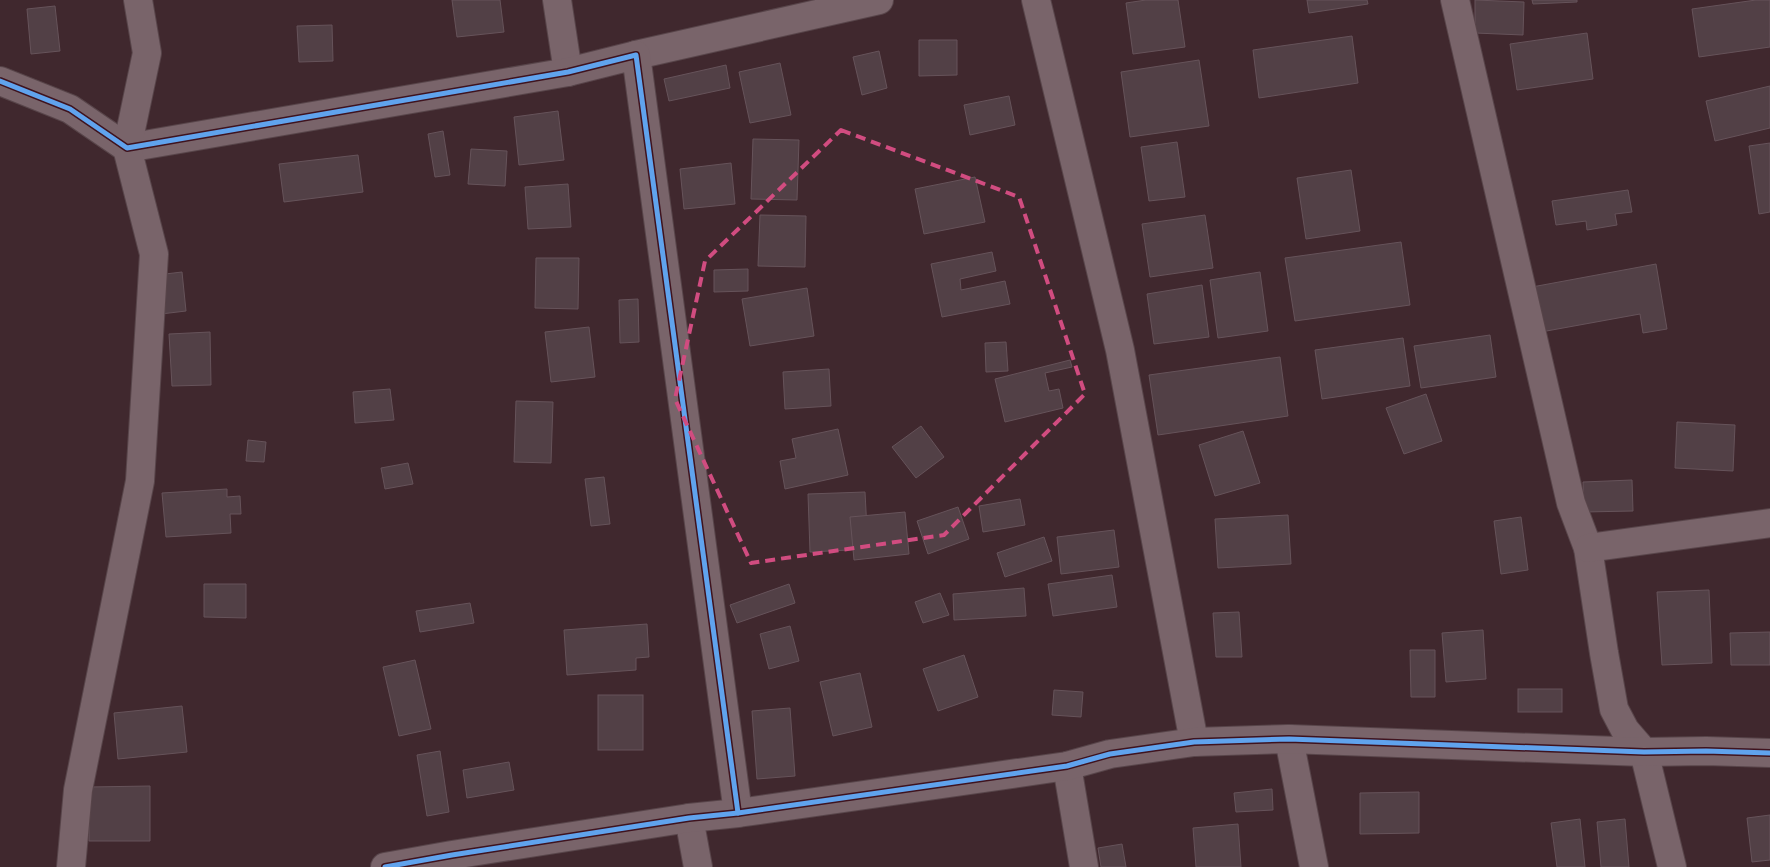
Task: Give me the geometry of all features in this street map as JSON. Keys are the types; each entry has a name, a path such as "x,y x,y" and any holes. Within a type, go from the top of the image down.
{"street":[{"path":"71,867 78,790 140,482 154,254 127,148 147,54 138,0"},
{"path":"557,0 568,72"},
{"path":"0,81 70,109 127,148 568,72 879,0"},
{"path":"1036,0 1120,350 1194,742"},
{"path":"1455,0 1572,503 1588,548 1614,709 1625,730 1644,752 1672,867"},
{"path":"636,56 738,813"},
{"path":"1588,548 1770,523"},
{"path":"1289,739 1314,867"},
{"path":"385,867 453,861 689,818 738,813 1066,766 1110,754 1194,742 1289,739 1644,752 1770,753"},
{"path":"1066,766 1084,867"},
{"path":"689,818 698,867"}],"highlighted area":[{"path":"841,130 1019,197 1085,394 944,535 751,563 675,399 705,261"}],"building":[{"path":"452,0 500,0 504,32 457,37"},
{"path":"1146,0 1178,0 1185,47 1133,54 1126,3"},
{"path":"1307,0 1367,0 1368,4 1309,13"},
{"path":"1475,0 1524,2 1523,35 1475,33"},
{"path":"1532,0 1577,0 1577,2 1533,4"},
{"path":"1756,0 1770,0 1770,47 1699,57 1692,9"},
{"path":"55,6 60,51 31,54 27,9"},
{"path":"332,25 333,61 299,62 297,26"},
{"path":"1587,33 1593,79 1517,90 1510,44"},
{"path":"1352,36 1358,83 1259,98 1253,50"},
{"path":"919,40 957,40 957,75 919,76"},
{"path":"879,51 887,88 862,95 853,57"},
{"path":"1199,60 1209,126 1130,137 1121,72"},
{"path":"780,63 791,115 750,123 739,72"},
{"path":"726,65 730,88 669,101 664,79"},
{"path":"1770,86 1770,128 1715,141 1706,101"},
{"path":"1009,96 1015,125 970,135 964,105"},
{"path":"558,111 564,160 519,165 514,117"},
{"path":"443,131 450,175 435,177 428,134"},
{"path":"753,139 799,140 797,200 751,199"},
{"path":"1177,142 1185,197 1149,201 1141,147"},
{"path":"1770,143 1770,212 1759,214 1749,146"},
{"path":"471,149 507,151 505,186 468,184"},
{"path":"358,155 363,192 284,202 279,164"},
{"path":"731,163 735,204 684,209 680,169"},
{"path":"1351,170 1360,231 1306,239 1297,178"},
{"path":"975,177 985,222 924,234 915,189"},
{"path":"568,184 571,227 528,229 525,187"},
{"path":"1628,190 1632,212 1615,214 1617,225 1587,230 1586,221 1556,225 1552,201"},
{"path":"760,215 806,216 805,267 758,266"},
{"path":"1205,215 1213,268 1150,277 1142,224"},
{"path":"1401,242 1410,305 1295,321 1285,258"},
{"path":"992,252 996,271 960,279 961,290 1005,281 1010,304 942,317 931,264"},
{"path":"536,258 579,258 578,309 535,308"},
{"path":"1656,264 1667,329 1643,333 1640,314 1541,332 1532,287"},
{"path":"748,269 748,291 714,292 714,270"},
{"path":"182,272 186,311 161,314 157,275"},
{"path":"1260,272 1268,331 1218,338 1210,280"},
{"path":"1202,285 1209,337 1154,344 1147,294"},
{"path":"807,288 814,336 750,346 742,299"},
{"path":"638,299 639,342 620,343 619,300"},
{"path":"589,327 595,377 551,382 545,332"},
{"path":"210,332 211,385 172,386 169,334"},
{"path":"1490,335 1496,377 1421,388 1414,346"},
{"path":"1403,338 1410,386 1322,399 1315,350"},
{"path":"1006,342 1008,371 986,372 985,343"},
{"path":"1280,357 1288,416 1158,435 1149,375"},
{"path":"1070,360 1072,367 1045,373 1049,391 1059,389 1063,408 1005,422 995,379"},
{"path":"829,369 831,406 785,409 783,372"},
{"path":"390,389 394,420 355,423 353,392"},
{"path":"1426,394 1442,441 1404,454 1386,408"},
{"path":"516,401 553,402 551,463 514,462"},
{"path":"1677,422 1735,425 1733,471 1675,468"},
{"path":"921,426 944,457 916,478 892,447"},
{"path":"838,429 848,475 785,489 780,461 796,458 792,439"},
{"path":"1243,431 1260,483 1215,496 1199,445"},
{"path":"248,440 266,442 264,462 246,461"},
{"path":"408,463 413,484 385,489 381,468"},
{"path":"604,477 610,524 591,526 585,479"},
{"path":"1632,480 1633,511 1584,512 1583,482"},
{"path":"227,489 227,497 240,496 241,514 230,514 231,533 166,537 162,493"},
{"path":"865,492 868,549 810,552 808,494"},
{"path":"1020,499 1025,525 983,532 979,506"},
{"path":"958,507 969,539 928,554 917,521"},
{"path":"905,512 909,554 854,560 850,517"},
{"path":"1288,515 1291,564 1218,568 1215,519"},
{"path":"1521,517 1528,570 1501,574 1494,521"},
{"path":"1114,530 1119,567 1061,574 1057,537"},
{"path":"1044,537 1052,561 1005,577 997,553"},
{"path":"1112,575 1117,607 1053,616 1048,584"},
{"path":"204,584 246,584 246,618 204,617"},
{"path":"789,584 795,603 737,623 730,605"},
{"path":"1024,588 1026,616 954,620 953,594"},
{"path":"1709,590 1712,663 1662,665 1657,592"},
{"path":"940,593 949,615 923,623 915,602"},
{"path":"470,603 474,623 420,632 416,611"},
{"path":"1239,612 1242,657 1216,657 1213,613"},
{"path":"647,624 649,657 636,658 636,670 567,675 564,630"},
{"path":"790,626 799,661 769,669 760,634"},
{"path":"1483,630 1486,679 1446,682 1442,633"},
{"path":"1770,632 1770,665 1731,665 1730,633"},
{"path":"1410,650 1435,650 1435,697 1411,697"},
{"path":"964,655 978,697 938,711 923,669"},
{"path":"415,660 431,729 399,736 383,667"},
{"path":"860,673 872,727 833,736 820,682"},
{"path":"1518,689 1562,689 1562,712 1518,712"},
{"path":"1054,690 1083,692 1081,717 1052,715"},
{"path":"598,695 643,695 643,750 598,750"},
{"path":"182,706 187,752 118,759 114,713"},
{"path":"790,708 795,776 757,779 752,711"},
{"path":"440,751 449,812 427,816 417,755"},
{"path":"509,762 514,790 467,798 463,770"},
{"path":"150,786 150,841 89,841 89,787"},
{"path":"1272,789 1273,810 1236,812 1234,793"},
{"path":"1419,792 1419,833 1360,834 1360,793"},
{"path":"1770,815 1770,860 1752,862 1747,818"},
{"path":"1580,819 1585,867 1557,867 1551,823"},
{"path":"1625,819 1629,867 1601,867 1597,822"},
{"path":"1238,824 1241,867 1196,867 1193,828"},
{"path":"1122,844 1126,867 1101,867 1098,848"}],"cycle path":[{"path":"0,81 70,109 127,148 568,72 636,55 738,813"},
{"path":"385,867 689,818 738,813 1067,766 1110,754 1194,742 1289,739 1644,752 1770,753"}]}
